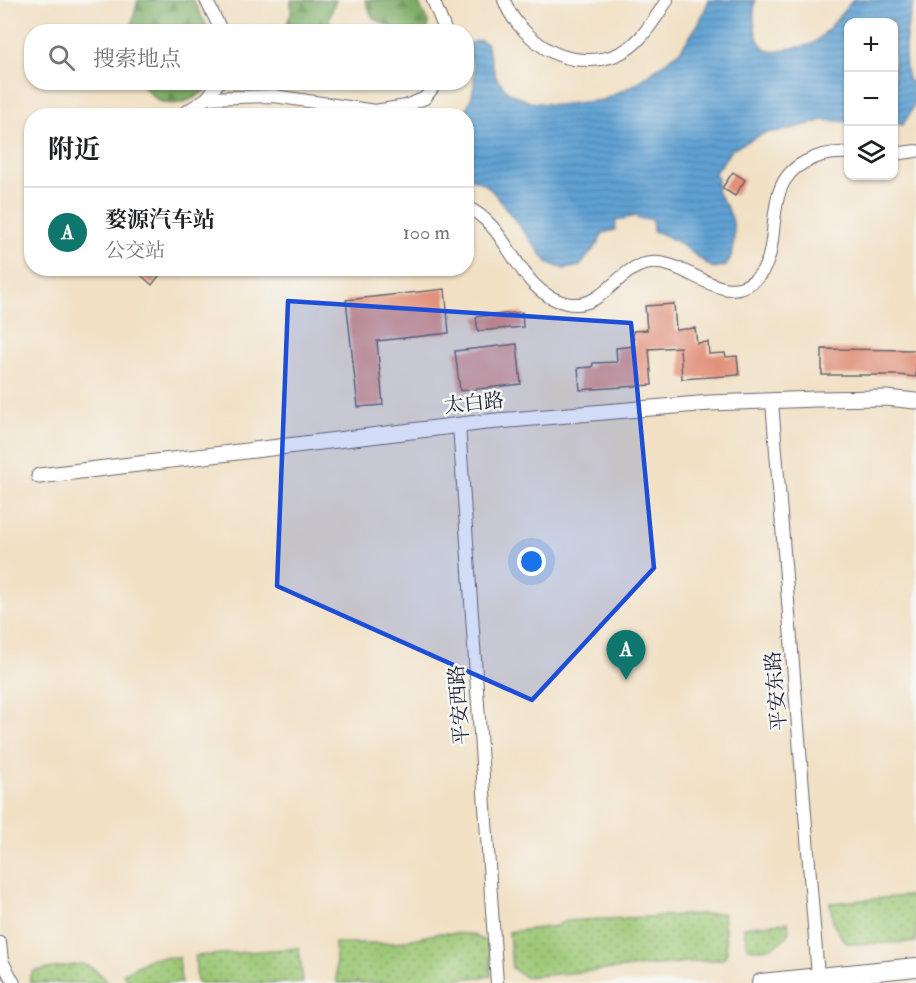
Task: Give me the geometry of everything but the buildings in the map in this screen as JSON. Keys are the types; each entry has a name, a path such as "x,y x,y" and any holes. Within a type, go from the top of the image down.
{"main road":[{"path":"761,983 916,967"}],"street":[{"path":"206,0 218,24"},
{"path":"433,0 443,24"},
{"path":"504,0 509,13 521,28 550,52 587,61 602,59 620,52 639,40 667,0"},
{"path":"192,108 207,98 213,90"},
{"path":"394,108 406,106 425,98 431,90"},
{"path":"207,98 274,96 355,108"},
{"path":"898,153 916,151"},
{"path":"474,211 495,227 539,290 566,303 598,298 632,270 640,265 652,263 679,267 730,291 753,282 768,259 776,198 782,185 797,166 816,156 844,152"},
{"name":"太白路","path":"39,476 459,425 710,403 886,398 916,401"},
{"name":"平安东路","path":"772,402 818,976"},
{"name":"平安西路","path":"459,425 496,983"},
{"path":"0,943 2,961 14,983"}],"highlighted area":[{"path":"288,301 631,323 654,568 532,700 277,586"}],"green space":[{"path":"138,0 193,0 205,24 132,24"},
{"path":"291,0 336,0 329,18 330,24 287,24 291,13"},
{"path":"365,0 417,0 428,24 385,24 373,18"},
{"path":"147,90 204,90 188,101 173,104 158,100"},
{"path":"916,895 916,942 852,944 845,942 834,925 830,903"},
{"path":"723,913 727,953 723,959 525,977 512,968 509,932 556,926 565,921"},
{"path":"788,922 789,932 781,941 765,949 747,947 744,927"},
{"path":"440,933 471,934 490,944 491,976 411,983 337,983 335,943 395,943"},
{"path":"299,948 303,983 197,983 195,956"},
{"path":"179,957 181,983 131,983 123,974 151,958"},
{"path":"81,964 93,969 109,983 30,983 30,977 34,971"}],"water":[{"path":"709,0 755,0 754,21 757,36 764,48 774,52 812,44 853,0 915,0 907,29 905,49 908,80 916,85 913,106 902,125 898,124 898,18 844,18 844,122 824,120 788,130 765,133 732,149 714,174 718,178 718,193 732,217 733,224 733,247 726,266 713,268 677,242 653,231 652,219 638,219 637,216 616,220 615,230 603,233 580,266 564,269 548,263 494,193 485,184 474,180 474,108 466,108 474,90 474,42 480,40 486,43 496,77 509,93 530,102 557,105 603,100 636,84 680,51 699,23"}],"place":[{"name":"婺源汽车站","path":"626,680"}]}
